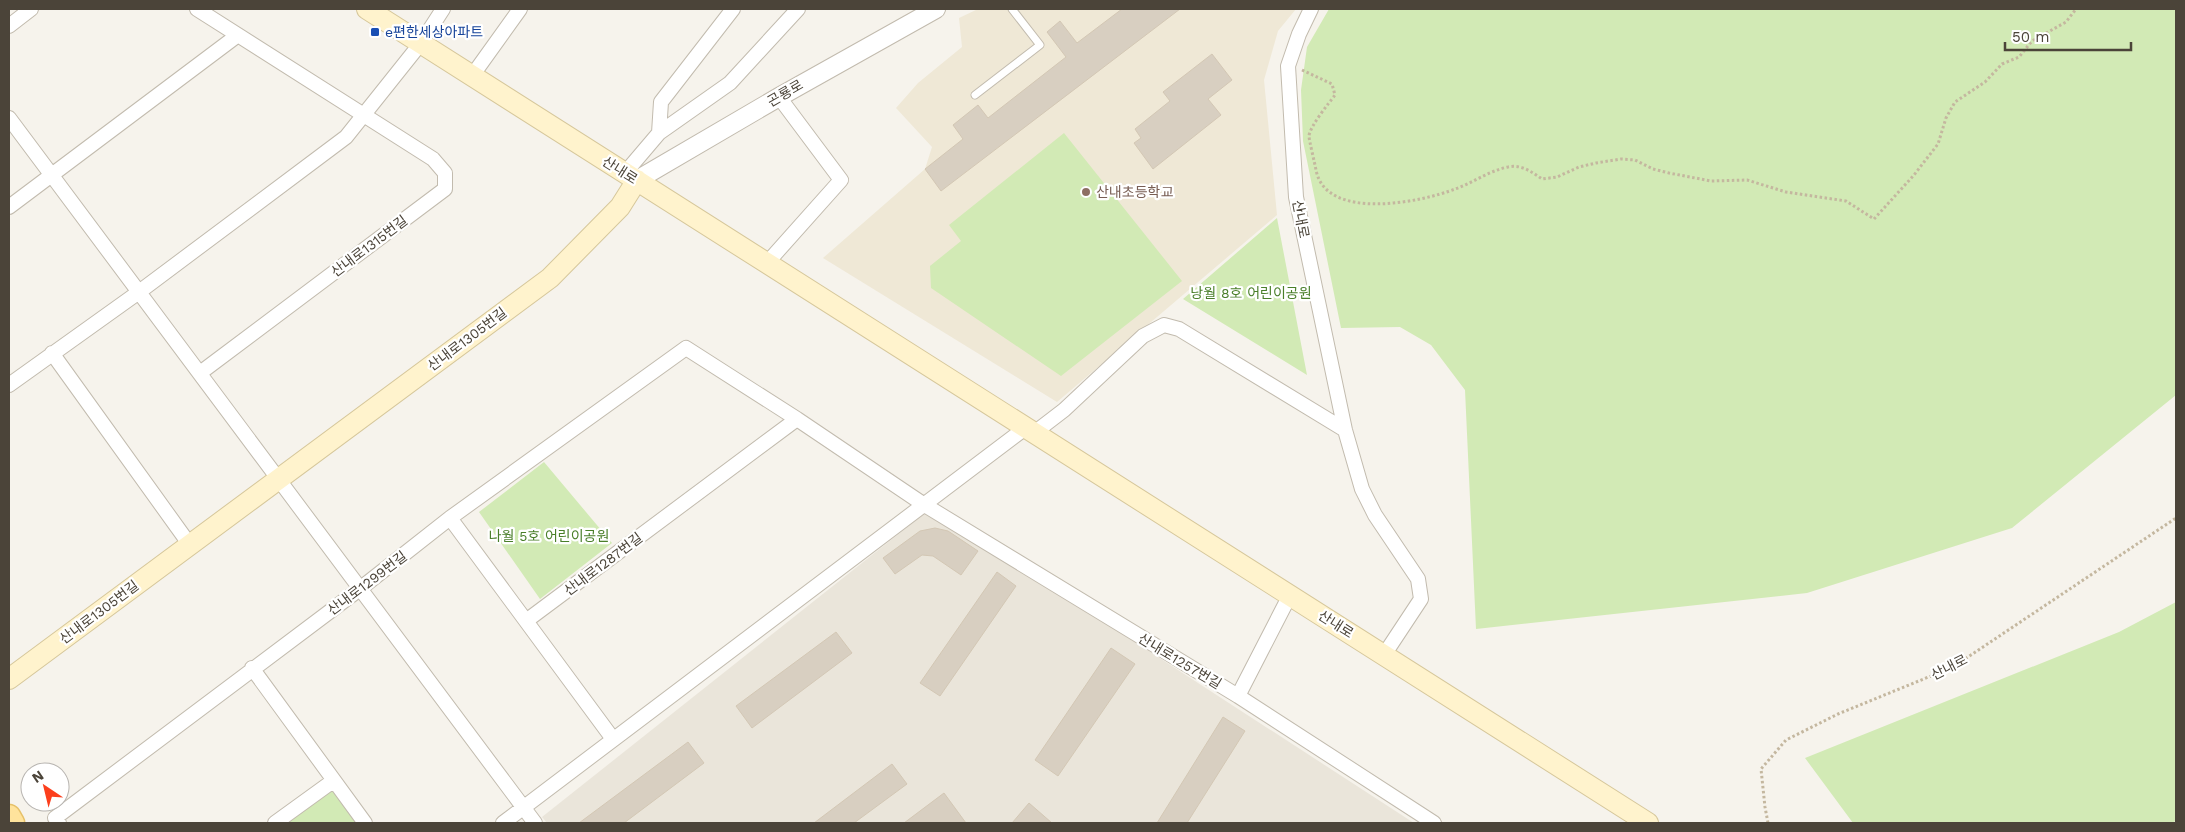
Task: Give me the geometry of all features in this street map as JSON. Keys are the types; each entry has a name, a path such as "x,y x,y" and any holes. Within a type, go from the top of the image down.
{"main road":[{"name":"산내로","path":"367,9 1648,823"},
{"name":"산내로1305번길","path":"9,679 550,278 620,207 631,176"},
{"path":"9,816 13,823"}],"street":[{"path":"9,26 31,9"},
{"name":"산내로1315번길","path":"197,9 433,159 445,173 445,189 200,373"},
{"path":"9,385 139,292 346,136 421,43 443,9"},
{"path":"472,76 520,9"},
{"path":"659,133 661,102 733,9"},
{"path":"631,176 659,133 730,83 798,9"},
{"name":"곤룡로","path":"631,176 779,97 936,9"},
{"name":"산내로","path":"1311,9 1299,34 1288,66 1296,197 1345,430 1362,489 1375,515 1418,579 1422,599 1384,655"},
{"path":"9,207 238,35"},
{"path":"767,263 840,180 779,97"},
{"path":"9,118 536,823"},
{"path":"503,823 1024,429 1034,433 1064,410 1143,336 1164,325 1179,329 1345,430"},
{"name":"산내로1299번길","path":"59,823 55,818 252,668 361,588 450,518 686,348 797,419"},
{"path":"52,353 190,544"},
{"path":"797,419 923,504"},
{"name":"산내로1287번길","path":"526,621 797,419"},
{"name":"산내로1257번길","path":"923,504 1238,696 1434,823"},
{"path":"450,518 613,739"},
{"path":"1238,696 1290,596"},
{"path":"252,668 365,823"},
{"path":"275,823 333,781"}],"lane":[{"path":"975,95 1040,45 1012,9"}],"path":[{"path":"1288,66 1332,84 1335,94 1309,136 1316,173 1327,190 1343,199 1376,205 1389,205 1430,197 1457,189 1475,179 1506,167 1516,166 1532,172 1542,180 1557,177 1580,167 1621,159 1635,160 1653,169 1711,181 1747,180 1786,192 1846,201 1874,218 1914,175 1938,144 1946,118 1955,102 1985,82 2002,64 2019,57 2032,42 2066,22 2076,9"},
{"name":"산내로","path":"1768,823 1761,770 1786,740 1838,714 1953,667 2176,518"}],"shaded area":[{"name":"산내초등학교","path":"978,9 1296,9 1278,31 1264,80 1277,215 1057,402 823,258 925,169 932,147 896,108 918,83 962,47 959,18"},
{"path":"930,509 1414,823 547,823 542,817"}],"green space":[{"path":"1329,9 2176,9 2176,395 2012,528 1807,593 1476,629 1465,390 1431,345 1400,327 1341,328 1303,141 1301,90 1307,47"},
{"path":"1064,133 1182,281 1061,376 931,288 930,266 961,241 949,225"},
{"name":"낭월 8호 어린이공원","path":"1277,218 1307,375 1183,299"},
{"name":"나월 5호 어린이공원","path":"544,462 612,543 540,599 479,512"},
{"path":"2176,602 2176,821 2171,823 1853,823 1805,758 2119,632"},
{"path":"332,786 360,823 280,823"}],"building":[{"path":"1122,9 1180,9 941,191 925,169 963,139 953,125 978,105 988,118 1066,57 1047,32 1060,21 1077,43"},
{"path":"1212,54 1232,80 1208,99 1221,115 1153,169 1134,143 1141,138 1135,129 1170,101 1163,92"},
{"path":"935,528 948,531 978,551 961,575 933,556 922,555 895,574 883,558 920,531"},
{"path":"997,572 1016,586 940,696 920,683"},
{"path":"836,632 852,653 752,728 736,706"},
{"path":"1111,648 1135,664 1058,776 1035,760"},
{"path":"1223,717 1245,731 1187,823 1157,823"},
{"path":"688,742 704,763 624,823 579,823"},
{"path":"892,764 907,784 854,823 814,823"},
{"path":"944,793 966,823 904,823"},
{"path":"1029,803 1052,823 1012,823"}],"place":[{"name":"e편한세상아파트","path":"375,32"},
{"name":"산내초등학교","path":"1086,192"}]}
